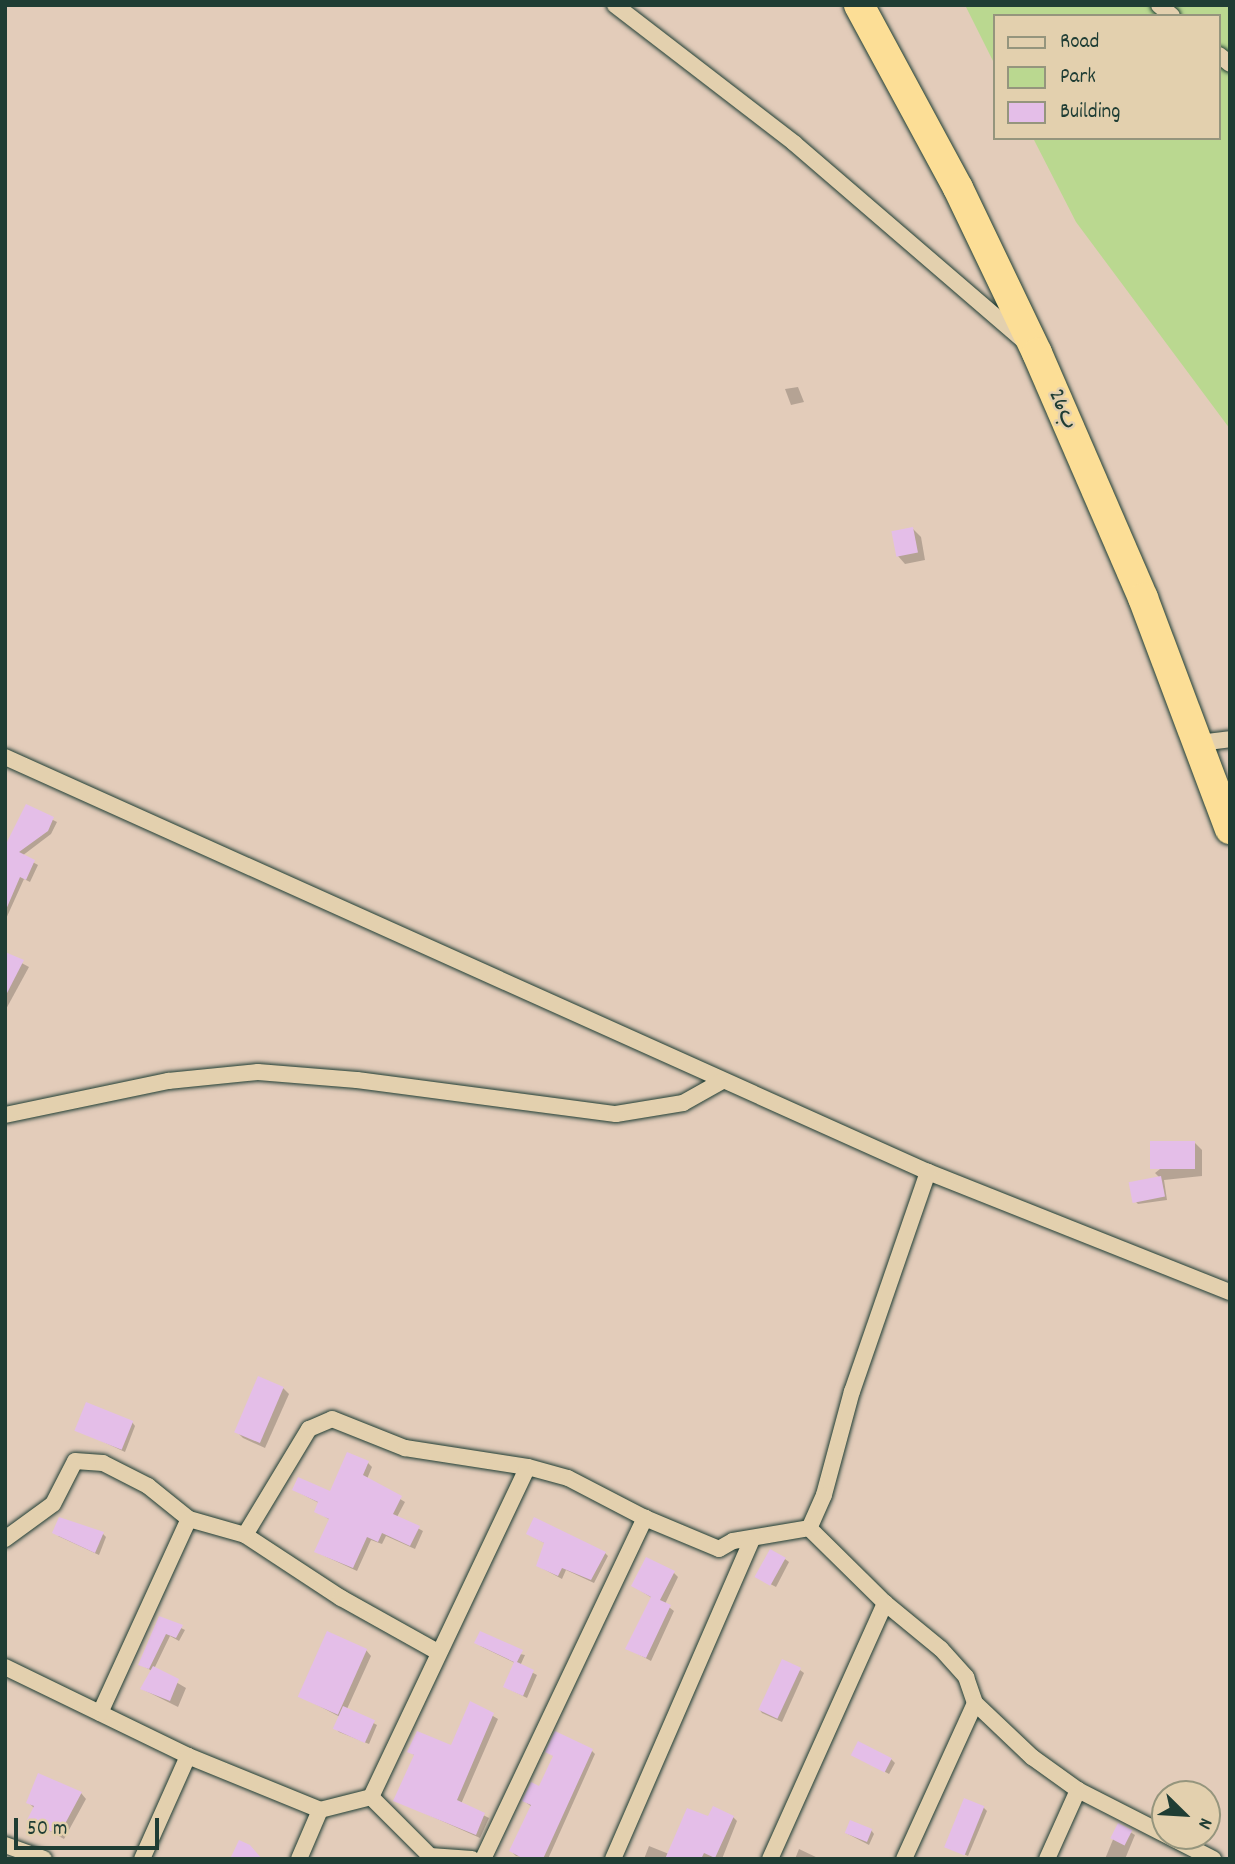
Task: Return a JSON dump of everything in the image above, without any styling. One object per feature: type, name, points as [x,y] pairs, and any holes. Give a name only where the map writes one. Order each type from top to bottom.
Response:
[{"type":"highway","name":"26ب","points":[[859,5],[958,188],[1037,353],[1143,598],[1230,829]]},
{"type":"street","points":[[615,5],[794,143],[1037,353]]},
{"type":"street","points":[[1199,743],[1230,739]]},
{"type":"street","points":[[5,757],[722,1081],[928,1171],[1230,1292]]},
{"type":"street","points":[[5,1115],[167,1081],[258,1072],[616,1114],[683,1103],[722,1081]]},
{"type":"street","points":[[809,1528],[824,1495],[852,1391],[928,1171]]},
{"type":"street","points":[[245,1535],[309,1429],[332,1419],[405,1448],[527,1467],[568,1478],[645,1518],[719,1549],[733,1541],[809,1528]]},
{"type":"street","points":[[5,1539],[53,1504],[75,1461],[103,1464],[137,1481],[189,1519],[245,1535],[341,1598],[436,1651]]},
{"type":"street","points":[[371,1797],[436,1651],[527,1467]]},
{"type":"street","points":[[483,1859],[645,1518]]},
{"type":"street","points":[[100,1713],[189,1519]]},
{"type":"street","points":[[809,1528],[885,1603],[942,1649],[966,1676],[975,1703],[1032,1757],[1078,1790],[1178,1852],[1213,1859]]},
{"type":"street","points":[[613,1859],[752,1539]]},
{"type":"street","points":[[770,1859],[885,1603]]},
{"type":"street","points":[[5,1667],[188,1756],[320,1810],[371,1797]]},
{"type":"street","points":[[904,1859],[975,1703]]},
{"type":"street","points":[[142,1859],[188,1756]]},
{"type":"street","points":[[1047,1859],[1078,1790]]},
{"type":"street","points":[[371,1797],[430,1857],[472,1859]]},
{"type":"street","points":[[299,1859],[320,1810]]},
{"type":"street","points":[[6,1847],[44,1859]]},
{"type":"green space","points":[[965,5],[1230,5],[1230,429],[1076,222],[1034,140],[1221,140],[1221,14],[993,14],[993,61]]},
{"type":"building","points":[[913,527],[918,553],[896,557],[891,531]]},
{"type":"building","points":[[26,804],[54,817],[48,831],[19,852],[35,860],[26,880],[20,877],[5,912],[5,846]]},
{"type":"building","points":[[5,952],[24,960],[5,997]]},
{"type":"building","points":[[1150,1141],[1195,1141],[1195,1169],[1150,1169]]},
{"type":"building","points":[[1161,1176],[1165,1197],[1133,1203],[1129,1182]]},
{"type":"building","points":[[258,1376],[284,1387],[260,1443],[234,1432]]},
{"type":"building","points":[[86,1402],[133,1421],[122,1450],[74,1431]]},
{"type":"building","points":[[347,1452],[369,1461],[363,1475],[402,1496],[393,1514],[420,1526],[410,1546],[382,1533],[378,1542],[367,1537],[353,1568],[314,1552],[329,1519],[314,1512],[318,1502],[292,1490],[298,1477],[330,1491]]},
{"type":"building","points":[[59,1517],[104,1532],[95,1553],[52,1533]]},
{"type":"building","points":[[534,1517],[606,1552],[591,1580],[562,1568],[558,1576],[536,1566],[544,1543],[526,1534]]},
{"type":"building","points":[[770,1549],[786,1558],[770,1586],[754,1577]]},
{"type":"building","points":[[646,1557],[675,1571],[660,1600],[671,1605],[646,1658],[625,1649],[651,1597],[631,1586]]},
{"type":"building","points":[[159,1616],[183,1625],[176,1638],[166,1634],[149,1669],[138,1665]]},
{"type":"building","points":[[327,1631],[367,1649],[338,1715],[298,1697]]},
{"type":"building","points":[[480,1631],[523,1650],[517,1662],[534,1670],[523,1696],[503,1687],[514,1662],[474,1643]]},
{"type":"building","points":[[782,1659],[801,1668],[777,1719],[758,1710]]},
{"type":"building","points":[[153,1666],[179,1679],[170,1701],[140,1689]]},
{"type":"building","points":[[470,1701],[494,1713],[457,1800],[485,1813],[476,1835],[393,1801],[414,1755],[407,1752],[417,1731],[451,1745]]},
{"type":"building","points":[[343,1706],[375,1720],[365,1743],[333,1729]]},
{"type":"building","points":[[555,1731],[593,1749],[543,1859],[524,1859],[509,1851],[531,1805],[522,1801],[531,1782],[539,1786],[553,1756],[545,1752]]},
{"type":"building","points":[[858,1741],[892,1758],[885,1773],[851,1755]]},
{"type":"building","points":[[38,1773],[82,1792],[59,1835],[27,1820],[34,1806],[26,1803]]},
{"type":"building","points":[[964,1798],[984,1806],[965,1855],[944,1847]]},
{"type":"building","points":[[713,1806],[734,1816],[715,1858],[704,1853],[701,1859],[665,1859],[687,1808],[708,1816]]},
{"type":"building","points":[[850,1820],[872,1829],[867,1842],[845,1833]]},
{"type":"building","points":[[1118,1823],[1132,1830],[1125,1845],[1110,1838]]},
{"type":"building","points":[[239,1840],[250,1845],[262,1859],[230,1859]]}]
